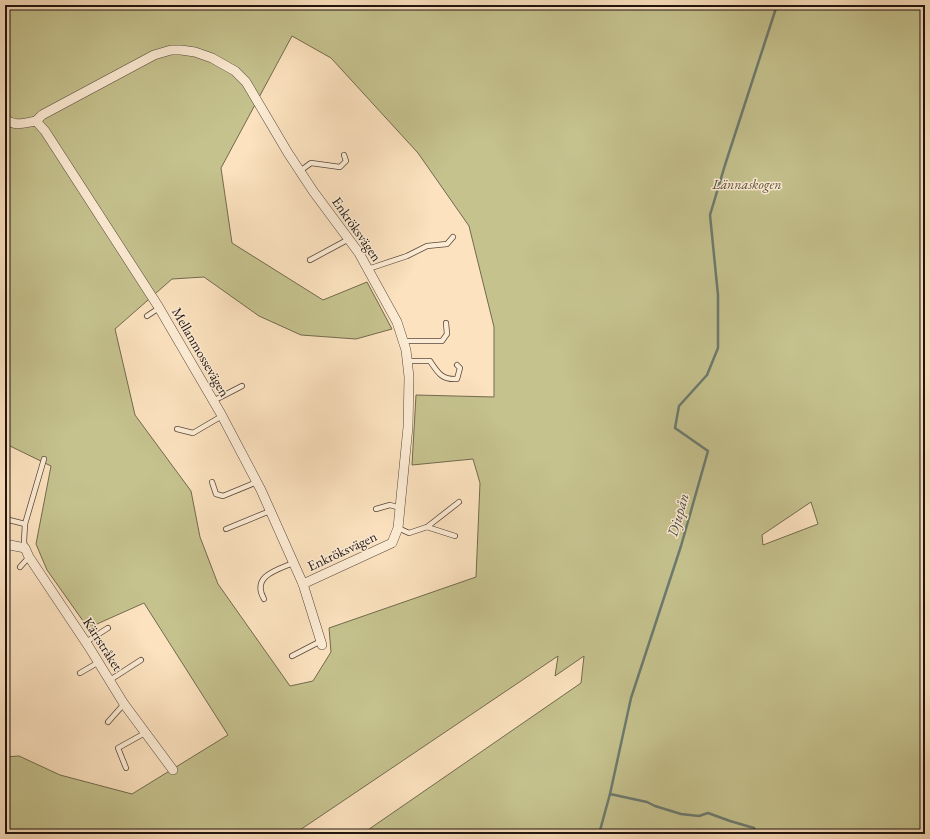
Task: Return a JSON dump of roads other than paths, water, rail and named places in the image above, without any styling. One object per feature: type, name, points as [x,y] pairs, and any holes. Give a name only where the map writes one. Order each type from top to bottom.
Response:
[{"type":"street","name":"Enkröksvägen","points":[[36,121],[42,115],[154,55],[171,50],[180,50],[195,52],[212,58],[236,71],[246,82],[313,191],[349,239],[368,269],[397,322],[406,350],[409,377],[408,427],[398,528],[392,543],[303,584]]},
{"type":"street","points":[[7,124],[19,125],[36,121]]},
{"type":"street","name":"Mellanmossevägen","points":[[36,121],[45,131],[159,308],[222,416],[257,482],[303,584],[321,643]]},
{"type":"street","points":[[5,544],[25,548]]},
{"type":"street","name":"Kärrstråket","points":[[25,548],[29,557],[99,662],[124,704],[173,770]]},
{"type":"lane","points":[[300,171],[311,163],[340,167],[346,161],[344,155]]},
{"type":"lane","points":[[368,269],[407,256],[427,246],[447,244],[453,237]]},
{"type":"lane","points":[[310,260],[349,239]]},
{"type":"lane","points":[[148,316],[159,308]]},
{"type":"lane","points":[[403,341],[442,341],[447,334],[446,323]]},
{"type":"lane","points":[[407,361],[430,361],[440,376],[451,380],[458,379],[460,368],[457,365]]},
{"type":"lane","points":[[213,401],[242,386]]},
{"type":"lane","points":[[177,429],[193,433],[222,416]]},
{"type":"lane","points":[[25,548],[25,524],[44,459]]},
{"type":"lane","points":[[212,482],[216,494],[223,496],[257,482]]},
{"type":"lane","points":[[398,528],[409,533],[427,527],[459,502]]},
{"type":"lane","points":[[376,510],[390,505],[400,508]]},
{"type":"lane","points":[[226,529],[270,512]]},
{"type":"lane","points":[[5,519],[25,524]]},
{"type":"lane","points":[[427,527],[455,536]]},
{"type":"lane","points":[[20,567],[29,557]]},
{"type":"lane","points":[[264,599],[260,587],[265,576],[293,563]]},
{"type":"lane","points":[[86,642],[108,628]]},
{"type":"lane","points":[[292,656],[321,643]]},
{"type":"lane","points":[[110,680],[141,660]]},
{"type":"lane","points":[[80,673],[99,662]]},
{"type":"lane","points":[[108,722],[124,704]]},
{"type":"lane","points":[[126,768],[118,748],[145,733]]},
{"type":"waterway","name":"Djupån","points":[[599,834],[610,794],[631,698],[681,546],[708,451],[675,428],[679,406],[707,375],[718,348],[718,295],[710,215],[777,5]]},
{"type":"waterway","name":"Djupån","points":[[610,794],[647,802],[681,814],[699,816],[708,813],[754,828],[758,834]]},
{"type":"park label","name":"Lännaskogen","points":[[747,184]]}]
